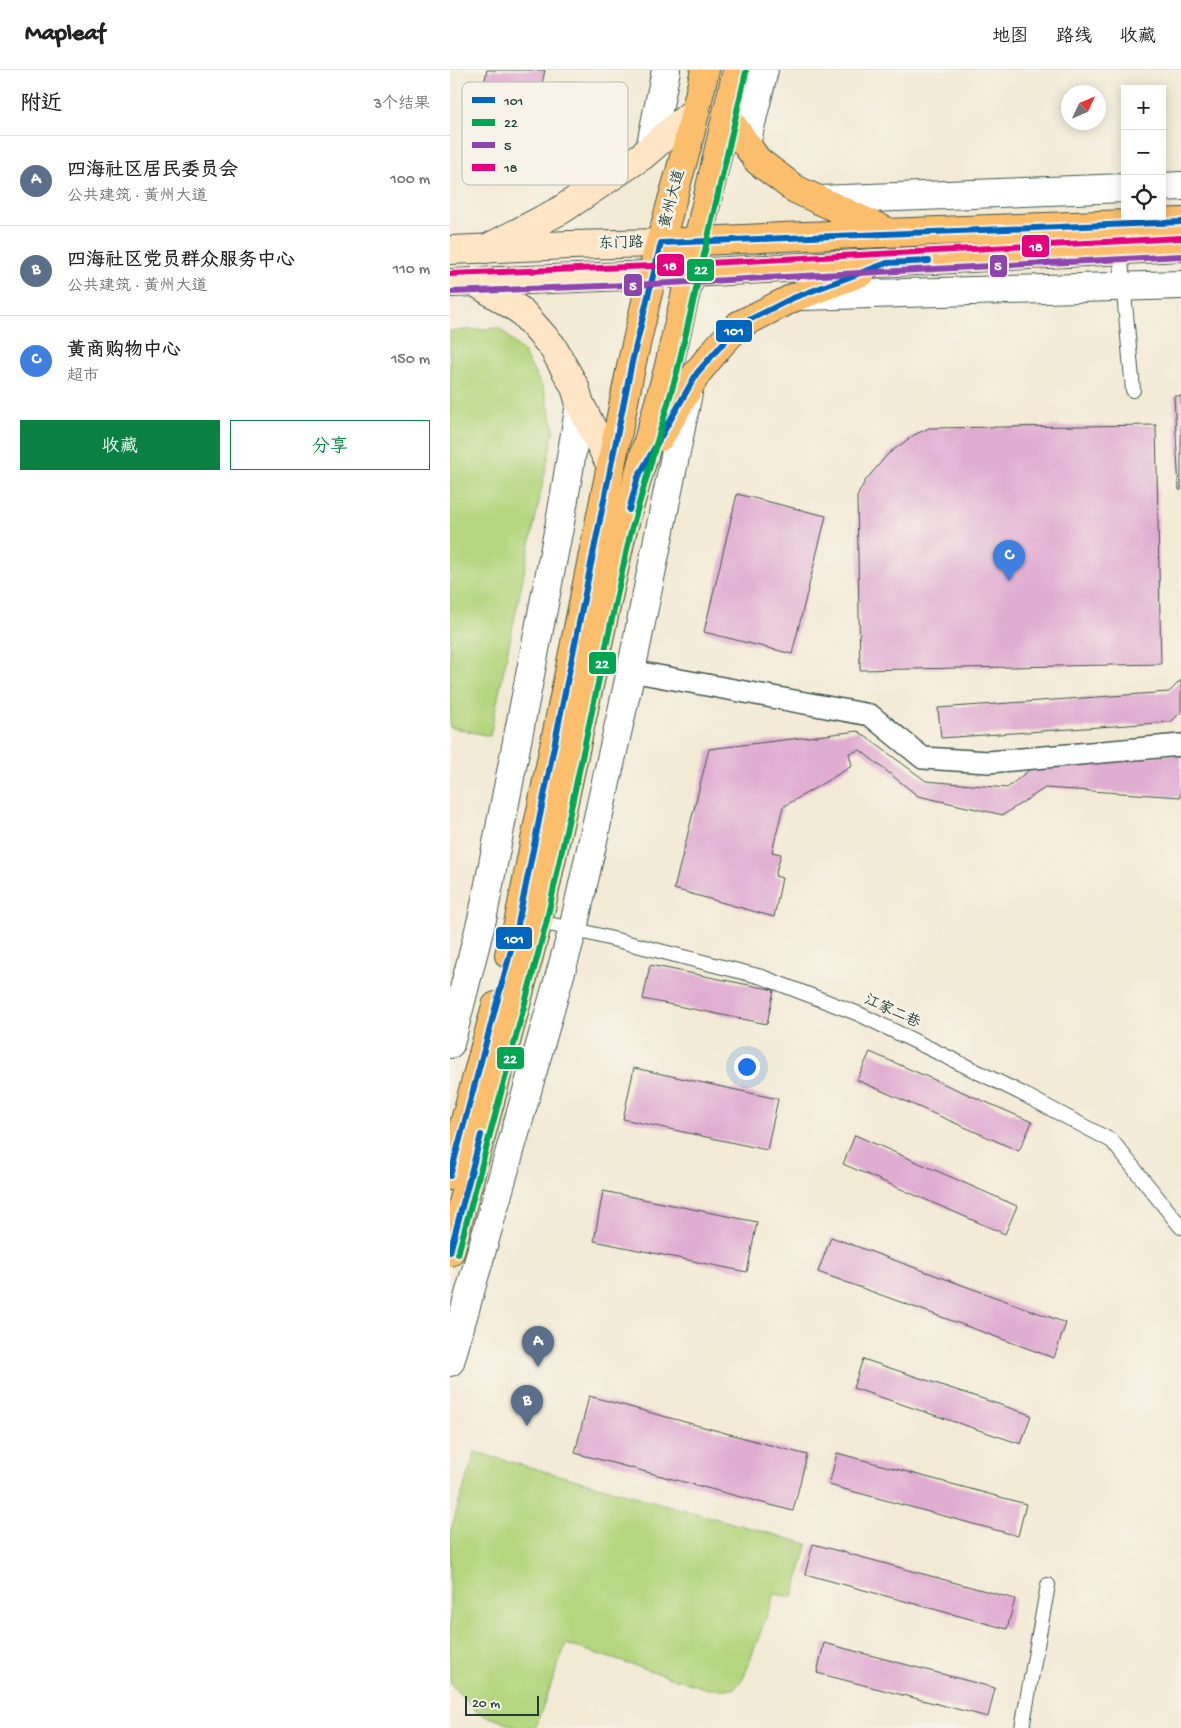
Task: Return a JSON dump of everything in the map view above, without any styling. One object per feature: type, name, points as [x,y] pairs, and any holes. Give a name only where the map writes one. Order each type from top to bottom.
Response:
[{"type":"main road","name":"黄州大道","points":[[450,1176],[518,924],[632,362],[705,70]]},
{"type":"main road","points":[[450,1252],[538,922],[622,533],[668,370],[737,70]]},
{"type":"main road","points":[[628,164],[650,149],[696,110]]},
{"type":"main road","points":[[726,116],[758,161],[795,189],[889,233]]},
{"type":"main road","points":[[486,249],[561,210],[597,185]]},
{"type":"main road","name":"东门路","points":[[450,250],[1181,222]]},
{"type":"main road","points":[[463,283],[652,276],[1181,247]]},
{"type":"main road","points":[[638,477],[697,373],[738,325],[798,296],[887,263]]},
{"type":"main road","points":[[463,283],[521,311],[552,346],[575,388],[580,404],[611,466]]},
{"type":"street","points":[[650,149],[666,70]]},
{"type":"street","points":[[746,144],[764,70]]},
{"type":"street","points":[[1166,187],[1181,186]]},
{"type":"street","points":[[819,200],[1121,188]]},
{"type":"street","points":[[798,296],[1181,286]]},
{"type":"street","points":[[450,1362],[573,929],[631,671],[690,386]]},
{"type":"street","points":[[450,1044],[485,905],[561,517],[580,404]]},
{"type":"street","points":[[631,671],[870,715],[923,758],[989,762],[1181,744]]},
{"type":"lane","points":[[1120,250],[1133,390]]},
{"type":"lane","name":"江家二巷","points":[[538,922],[573,929],[762,977],[859,1014],[1021,1093],[1112,1141],[1181,1227]]},
{"type":"lane","points":[[1022,1728],[1048,1585]]},
{"type":"green space","points":[[500,328],[523,352],[544,390],[554,429],[490,736],[450,727],[450,331]]},
{"type":"green space","points":[[475,1452],[808,1544],[793,1597],[775,1594],[743,1679],[734,1689],[708,1689],[566,1644],[535,1728],[518,1728],[477,1712],[450,1683],[450,1532]]},
{"type":"building","points":[[487,70],[545,70],[542,82],[484,82]]},
{"type":"building","points":[[1174,396],[1181,396],[1181,490],[1179,490]]},
{"type":"building","points":[[1156,425],[1161,664],[860,670],[857,497],[865,481],[888,454],[914,435],[929,428]]},
{"type":"building","points":[[737,494],[826,516],[792,654],[704,632]]},
{"type":"building","points":[[1181,680],[1181,712],[1171,722],[941,738],[938,708],[1169,692]]},
{"type":"building","points":[[858,731],[926,781],[1007,788],[1034,766],[1181,754],[1181,797],[1045,788],[1003,815],[918,796],[860,750],[849,753],[852,766],[783,807],[772,852],[781,854],[775,876],[782,878],[774,917],[674,889],[709,749]]},
{"type":"building","points":[[650,965],[774,990],[767,1024],[643,999]]},
{"type":"building","points":[[870,1052],[1032,1122],[1019,1151],[857,1080]]},
{"type":"building","points":[[634,1068],[778,1099],[767,1150],[623,1119]]},
{"type":"building","points":[[855,1135],[1017,1206],[1005,1234],[843,1164]]},
{"type":"building","points":[[603,1191],[757,1222],[747,1272],[594,1241]]},
{"type":"building","points":[[831,1237],[1066,1323],[1054,1358],[818,1272]]},
{"type":"building","points":[[863,1359],[1031,1415],[1021,1444],[853,1388]]},
{"type":"building","points":[[589,1396],[807,1455],[793,1511],[575,1453]]},
{"type":"building","points":[[837,1453],[1026,1504],[1018,1536],[829,1485]]},
{"type":"building","points":[[813,1544],[1015,1599],[1007,1629],[805,1574]]},
{"type":"building","points":[[824,1643],[995,1688],[988,1717],[817,1673]]},
{"type":"transit line","name":"22","points":[[458,1254],[546,924],[630,535],[677,372],[746,72]]},
{"type":"transit line","name":"101","points":[[450,1176],[518,924],[632,362],[661,243],[1181,222]]},
{"type":"transit line","name":"18","points":[[450,274],[652,266],[1181,238]]},
{"type":"transit line","name":"5","points":[[450,292],[652,284],[1181,256]]},
{"type":"transit line","name":"101","points":[[629,510],[638,477],[697,373],[739,325],[793,298],[887,263],[929,261]]},
{"type":"transit line","name":"101","points":[[450,1252],[481,1135]]},
{"type":"place","name":"黄商购物中心","points":[[1009,581]]},
{"type":"place","name":"四海社区居民委员会","points":[[538,1367]]},
{"type":"place","name":"四海社区党员群众服务中心","points":[[527,1426]]}]
